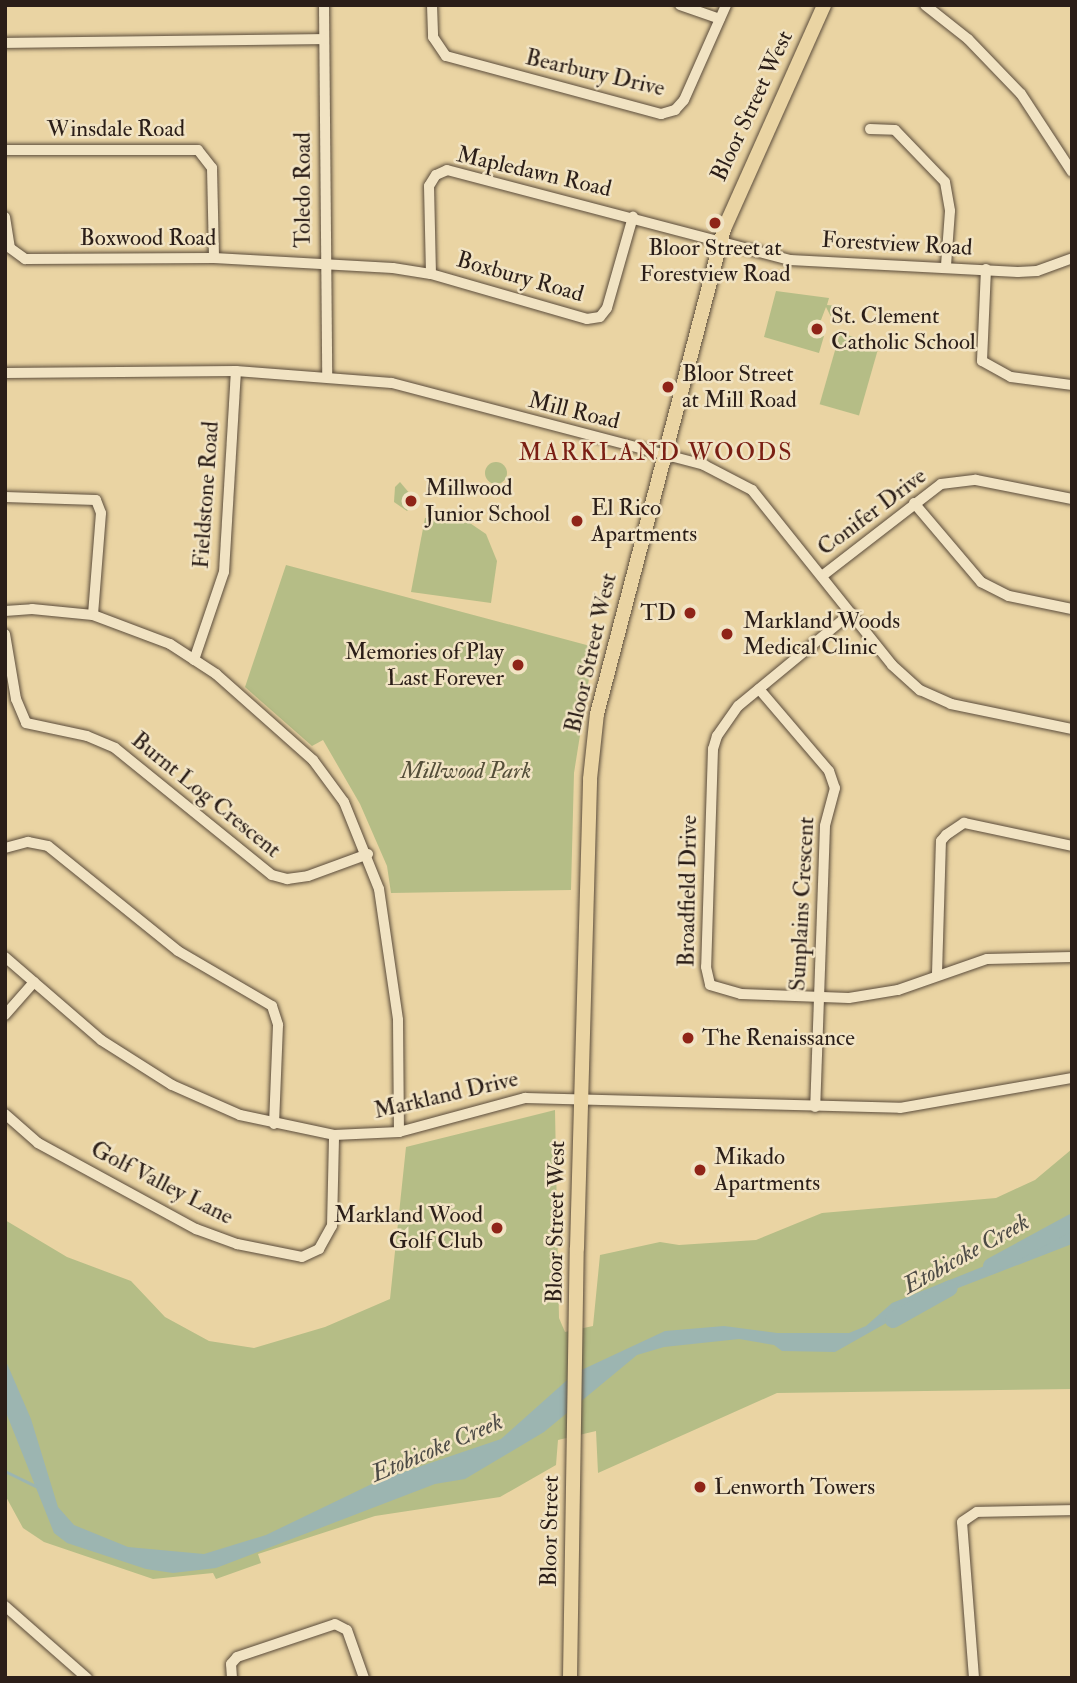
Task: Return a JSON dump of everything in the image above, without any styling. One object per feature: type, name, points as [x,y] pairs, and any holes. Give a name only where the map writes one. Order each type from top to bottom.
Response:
[{"type":"main road","name":"Bloor Street West","points":[[577,1386],[576,1313],[590,779],[597,714],[721,241],[747,172],[824,5]]},
{"type":"main road","name":"Bloor Street","points":[[570,1678],[577,1386]]},
{"type":"street","name":"Toledo Road","points":[[324,5],[327,375]]},
{"type":"street","name":"Bearbury Drive","points":[[432,5],[433,37],[446,56],[661,114],[675,110],[684,100],[726,5]]},
{"type":"street","points":[[680,5],[720,19]]},
{"type":"street","points":[[925,5],[1004,75],[1040,118],[1072,172]]},
{"type":"street","points":[[5,43],[324,39]]},
{"type":"street","points":[[870,129],[895,130],[945,182],[950,211],[946,266]]},
{"type":"street","name":"Winsdale Road","points":[[5,150],[198,150],[212,168],[214,258]]},
{"type":"street","name":"Mapledawn Road","points":[[431,274],[429,186],[441,171],[721,241]]},
{"type":"street","name":"Boxwood Road","points":[[5,216],[10,248],[25,259],[214,258],[324,261]]},
{"type":"street","name":"Boxbury Road","points":[[324,261],[431,274],[597,318],[609,301],[633,217]]},
{"type":"street","name":"Forestview Road","points":[[721,241],[790,260],[1037,271],[1072,258]]},
{"type":"street","points":[[986,269],[982,361],[1012,377],[1072,385]]},
{"type":"street","name":"Mill Road","points":[[5,373],[236,371],[327,375],[392,383],[664,453],[727,474],[752,490],[900,673],[938,699],[1072,729]]},
{"type":"street","name":"Fieldstone Road","points":[[194,660],[223,572],[236,371]]},
{"type":"street","name":"Conifer Drive","points":[[822,576],[941,484],[962,480],[1072,499]]},
{"type":"street","points":[[5,498],[96,500],[101,521],[93,615]]},
{"type":"street","points":[[914,503],[981,582],[1009,596],[1072,609]]},
{"type":"street","points":[[5,611],[32,609],[93,615],[170,644],[216,674],[313,760],[344,802],[368,854],[379,889],[398,1020],[399,1132]]},
{"type":"street","name":"Broadfield Drive","points":[[851,614],[759,689],[729,718],[713,749],[706,975],[710,985],[722,992],[817,998],[871,996],[987,959],[1072,957]]},
{"type":"street","name":"Burnt Log Crescent","points":[[5,634],[16,699],[26,723],[87,736],[115,748],[265,871],[295,878],[368,854]]},
{"type":"street","name":"Sunplains Crescent","points":[[759,689],[833,779],[825,826],[817,998],[816,1107]]},
{"type":"street","points":[[937,974],[941,841],[946,835],[964,823],[1072,846]]},
{"type":"street","points":[[5,848],[28,842],[48,846],[178,951],[272,1006],[278,1025],[274,1124]]},
{"type":"street","name":"Markland Drive","points":[[5,957],[133,1063],[240,1115],[334,1135],[399,1132],[514,1099],[900,1108],[1072,1077]]},
{"type":"street","points":[[5,1015],[34,982]]},
{"type":"street","name":"Golf Valley Lane","points":[[5,1114],[38,1143],[196,1229],[246,1246],[302,1257],[319,1250],[332,1226],[334,1135]]},
{"type":"street","points":[[974,1678],[960,1529],[967,1516],[980,1511],[1072,1510]]},
{"type":"street","points":[[5,1606],[87,1678]]},
{"type":"street","points":[[232,1678],[231,1664],[237,1657],[335,1624],[347,1630],[364,1678]]},
{"type":"green space","points":[[776,291],[829,298],[827,305],[839,306],[831,317],[826,307],[816,333],[824,336],[819,353],[764,337]]},
{"type":"green space","points":[[840,333],[879,344],[859,415],[820,404]]},
{"type":"green space","points":[[492,462],[500,462],[507,469],[507,477],[500,484],[492,484],[485,477],[485,469]]},
{"type":"green space","points":[[400,482],[416,501],[407,511],[394,502],[395,487]]},
{"type":"green space","points":[[461,517],[486,534],[497,561],[491,603],[411,592],[425,518]]},
{"type":"green space","name":"Millwood Park","points":[[286,565],[594,647],[574,773],[571,890],[391,893],[387,866],[360,804],[323,740],[312,746],[245,687]]},
{"type":"green space","name":"Markland Wood Golf Club","points":[[555,1110],[559,1318],[565,1332],[593,1326],[600,1255],[660,1242],[679,1245],[756,1240],[822,1213],[996,1198],[1035,1180],[1072,1149],[1072,1389],[777,1393],[598,1473],[596,1431],[558,1440],[556,1465],[500,1497],[375,1516],[258,1554],[261,1563],[216,1579],[213,1573],[153,1579],[44,1542],[23,1528],[5,1495],[5,1220],[67,1257],[131,1281],[165,1317],[209,1341],[254,1348],[325,1327],[390,1299],[406,1147]]},
{"type":"water","name":"Etobicoke Creek","points":[[1072,1221],[1072,1244],[927,1300],[835,1352],[782,1351],[774,1345],[739,1339],[664,1347],[637,1355],[544,1432],[465,1479],[435,1484],[216,1568],[173,1573],[146,1569],[67,1543],[54,1533],[5,1410],[5,1359],[31,1419],[58,1507],[74,1525],[128,1547],[204,1554],[266,1535],[380,1480],[501,1439],[575,1373],[665,1331],[724,1326],[777,1333],[849,1333],[866,1326],[892,1303],[1022,1251]]},
{"type":"waterway","name":"Etobicoke Creek","points":[[991,1266],[1072,1222]]},
{"type":"waterway","name":"Etobicoke Creek","points":[[893,1320],[950,1288]]},
{"type":"waterway","points":[[5,1471],[36,1486]]},
{"type":"place","name":"Bloor Street at Forestview Road","points":[[715,223]]},
{"type":"place","name":"St. Clement Catholic School","points":[[817,329]]},
{"type":"place","name":"Bloor Street at Mill Road","points":[[668,387]]},
{"type":"place","name":"Millwood Junior School","points":[[411,501]]},
{"type":"place","name":"El Rico Apartments","points":[[577,521]]},
{"type":"place","name":"TD","points":[[690,613]]},
{"type":"place","name":"Markland Woods Medical Clinic","points":[[727,634]]},
{"type":"place","name":"Memories of Play Last Forever","points":[[518,665]]},
{"type":"place","name":"The Renaissance","points":[[688,1038]]},
{"type":"place","name":"Mikado Apartments","points":[[700,1170]]},
{"type":"place","name":"Markland Wood Golf Club","points":[[497,1228]]},
{"type":"place","name":"Lenworth Towers","points":[[700,1487]]},
{"type":"district","name":"MARKLAND WOODS","points":[[656,453]]}]
